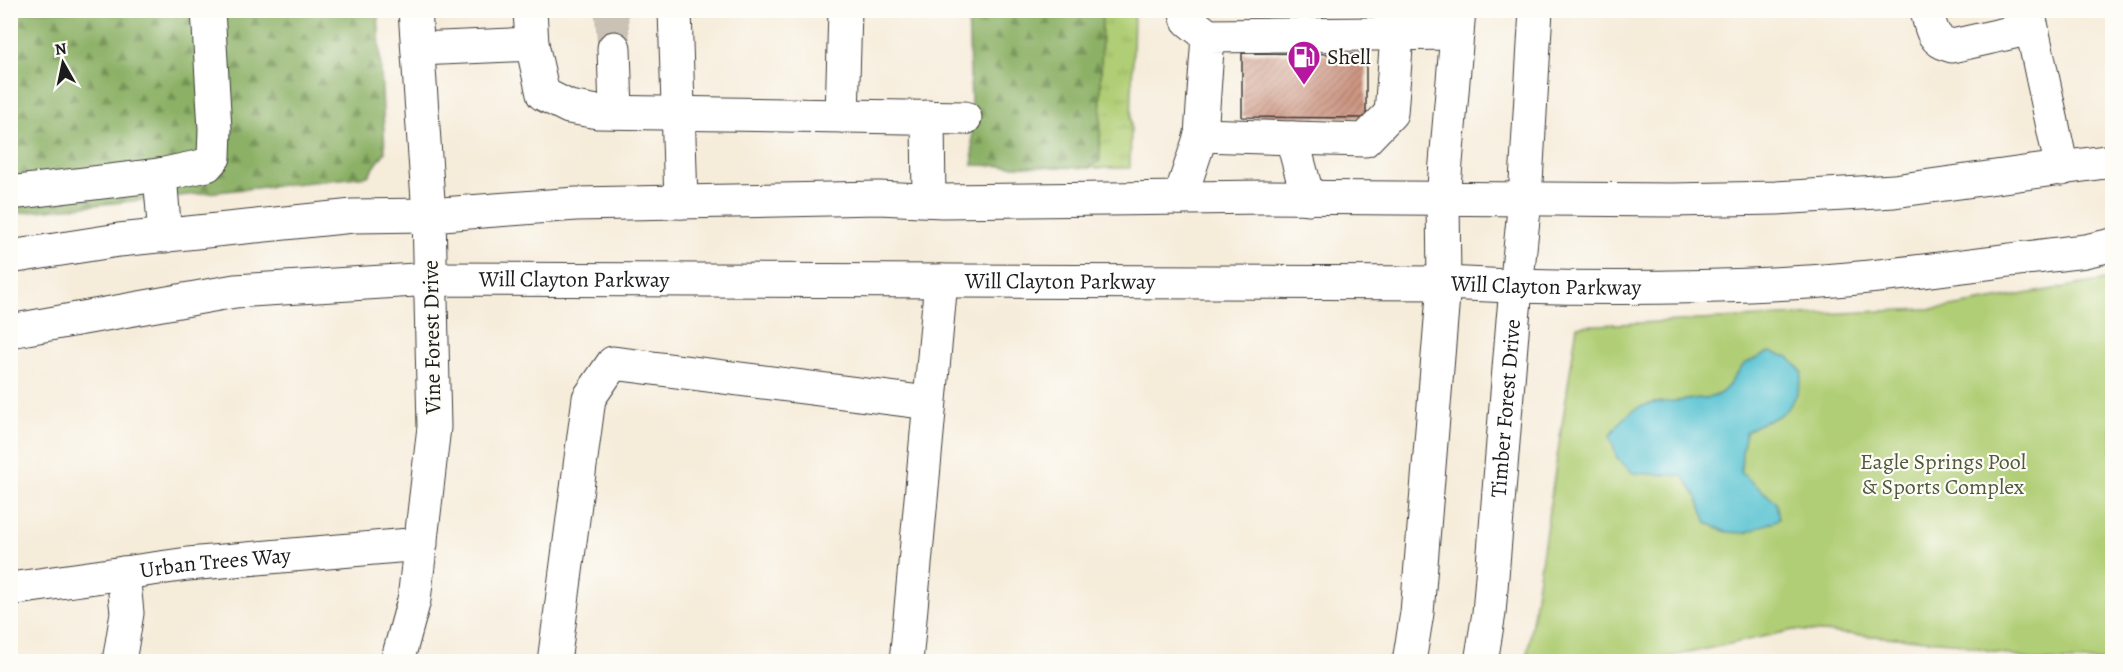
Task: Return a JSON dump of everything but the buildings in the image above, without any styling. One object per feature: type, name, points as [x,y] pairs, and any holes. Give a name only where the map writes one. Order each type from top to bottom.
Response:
[{"type":"main road","points":[[10,193],[160,175],[207,165],[214,157],[215,129],[208,10]]},
{"type":"main road","name":"Vine Forest Drive","points":[[400,660],[414,600],[434,427],[432,279],[415,10]]},
{"type":"main road","points":[[530,10],[532,44],[543,94],[568,107],[598,112],[965,118]]},
{"type":"main road","points":[[675,10],[681,202]]},
{"type":"main road","points":[[842,116],[845,10]]},
{"type":"main road","points":[[1185,10],[1188,20],[1208,36],[1398,22],[1458,22],[1443,198],[1444,283],[1417,613],[1409,662]]},
{"type":"main road","name":"Timber Forest Drive","points":[[1481,662],[1489,613],[1525,199],[1536,10]]},
{"type":"main road","points":[[1927,10],[1933,32],[1942,43],[1953,46],[2030,19],[2062,169]]},
{"type":"main road","points":[[1201,135],[1365,140],[1391,113],[1398,22]]},
{"type":"main road","points":[[1180,198],[1201,135],[1208,36]]},
{"type":"main road","points":[[418,49],[532,44]]},
{"type":"main road","points":[[614,48],[616,112]]},
{"type":"main road","points":[[928,117],[929,200]]},
{"type":"main road","points":[[1292,138],[1308,198]]},
{"type":"main road","points":[[10,257],[119,240],[352,216],[429,215],[576,204],[879,198],[929,200],[1443,198],[1672,200],[1894,191],[2062,169],[2112,160]]},
{"type":"main road","points":[[160,175],[165,236]]},
{"type":"main road","name":"Will Clayton Parkway","points":[[10,331],[235,291],[432,279],[1444,283],[1516,287],[1641,287],[1792,283],[2050,255],[2112,245]]},
{"type":"main road","points":[[906,662],[941,281]]},
{"type":"main road","points":[[554,662],[589,398],[613,363],[930,404]]},
{"type":"main road","name":"Urban Trees Way","points":[[10,589],[188,564],[421,544]]},
{"type":"main road","points":[[119,662],[127,613],[123,573]]},
{"type":"green space","points":[[10,11],[378,11],[385,152],[368,176],[11,214]]},
{"type":"green space","points":[[968,11],[1102,11],[1100,161],[1087,168],[973,165]]},
{"type":"green space","points":[[1084,11],[1134,11],[1130,168],[1087,168]]},
{"type":"green space","name":"Eagle Springs Pool & Sports Complex","points":[[2112,279],[2112,661],[2036,661],[1951,642],[1794,630],[1669,657],[1662,661],[1526,662],[1577,326],[1945,308]]},
{"type":"water","points":[[1770,352],[1789,357],[1802,372],[1800,385],[1792,404],[1787,409],[1746,432],[1741,473],[1776,502],[1779,519],[1746,533],[1726,532],[1707,523],[1697,497],[1683,476],[1633,473],[1617,458],[1610,436],[1629,413],[1648,404],[1715,396],[1725,389],[1745,364]]},
{"type":"tunnel","points":[[611,10],[614,48]]},
{"type":"place","name":"Shell","points":[[1304,86]]}]
